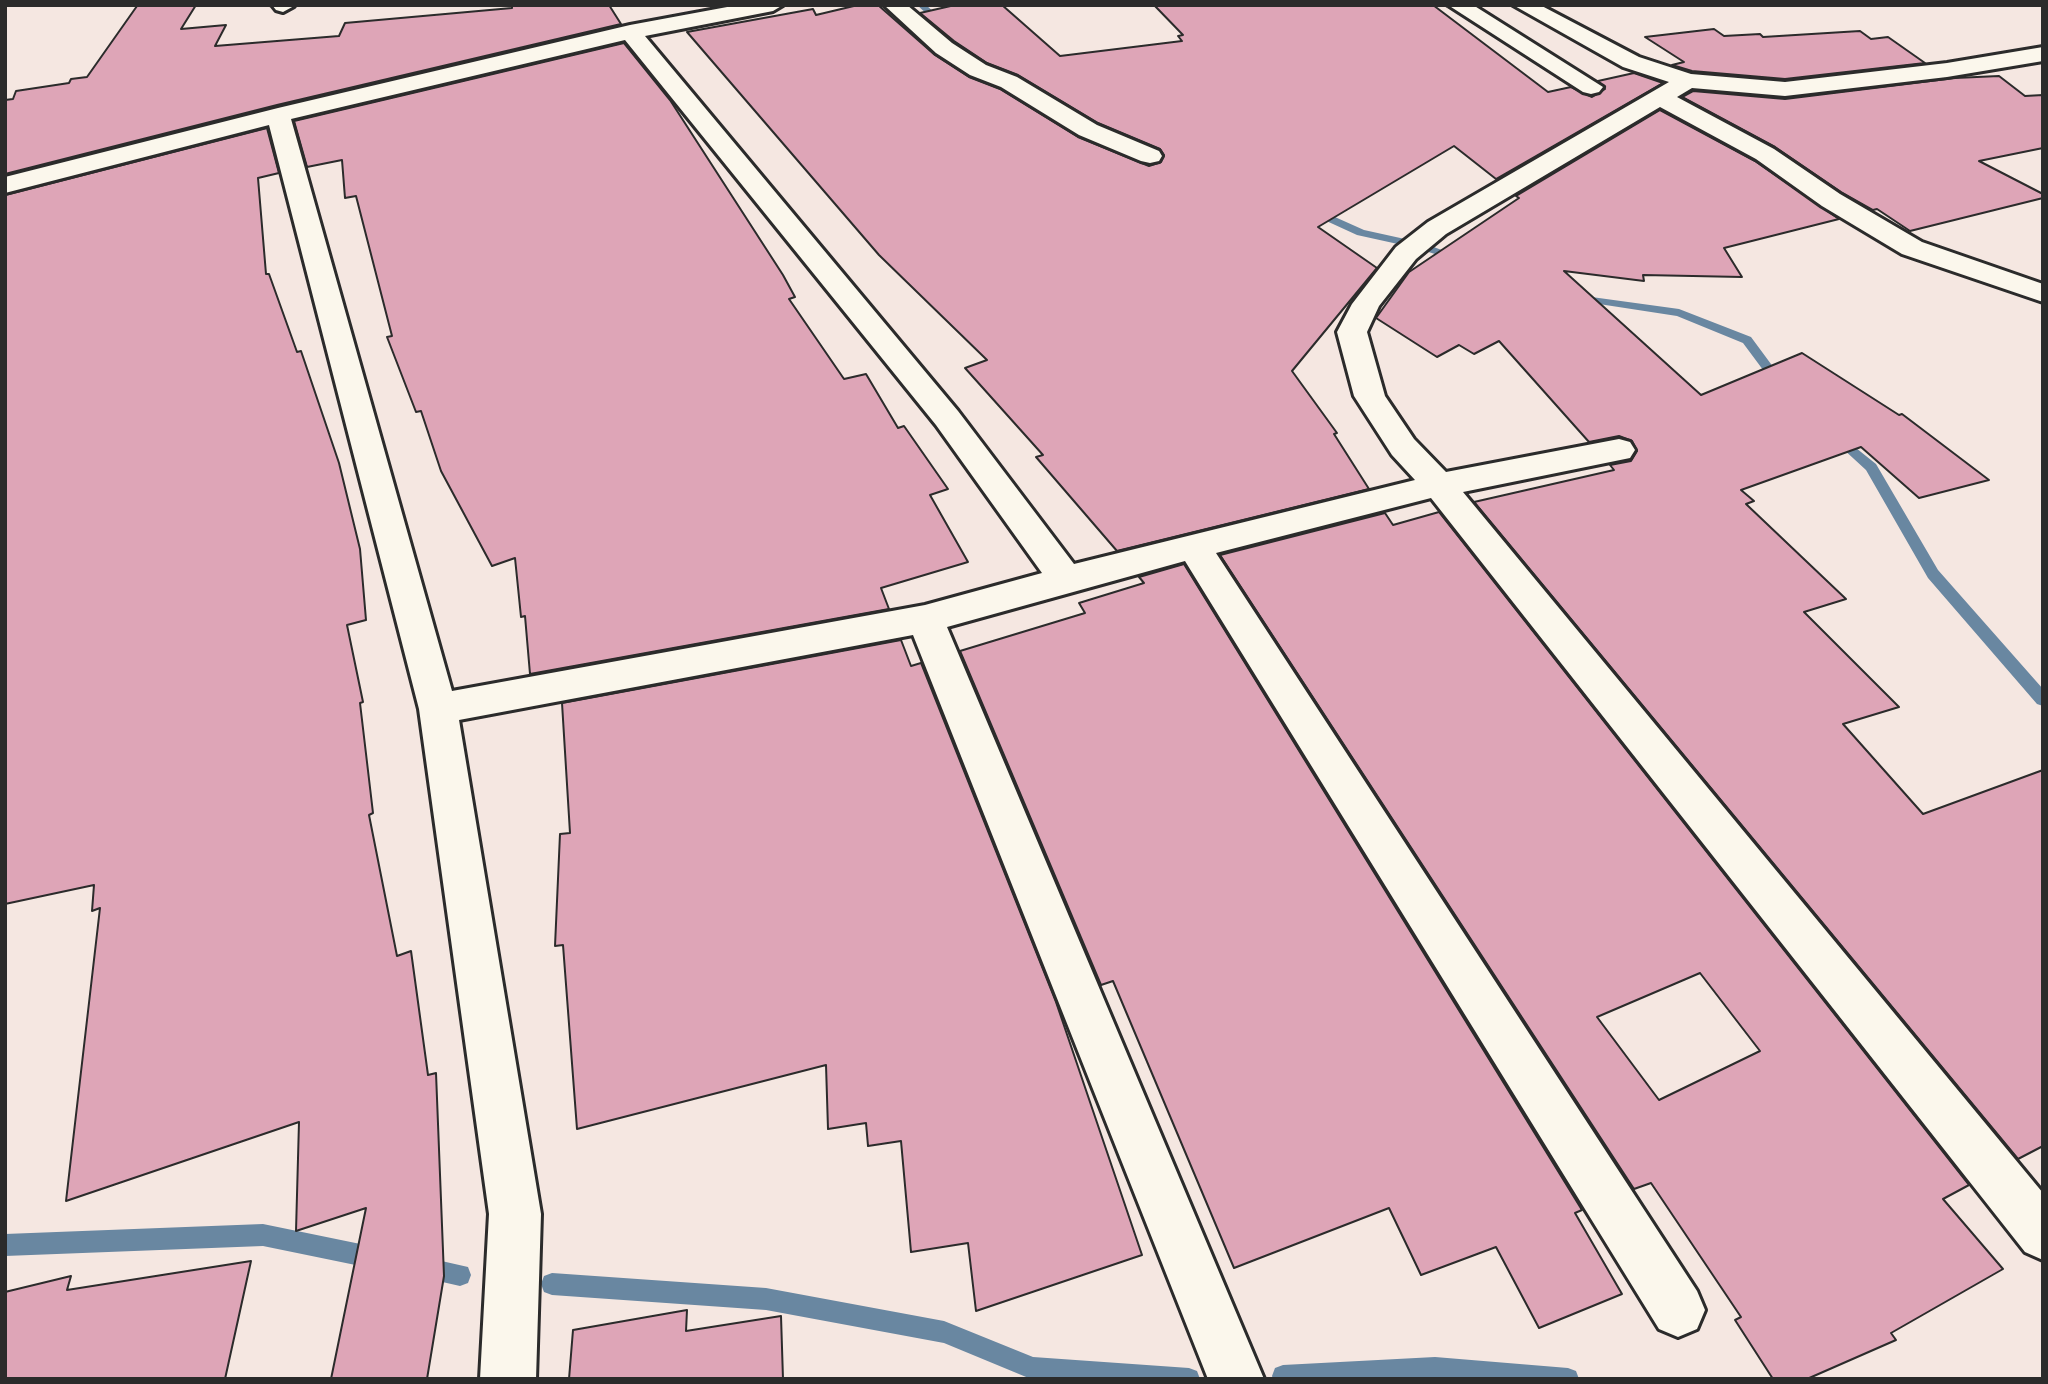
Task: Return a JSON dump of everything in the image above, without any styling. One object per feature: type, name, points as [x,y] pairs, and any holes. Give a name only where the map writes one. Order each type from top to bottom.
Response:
[{"type":"street","points":[[5,185],[278,115],[630,32],[774,5]]},
{"type":"street","points":[[894,5],[944,48],[978,70],[1009,82],[1088,130],[1150,156]]},
{"type":"street","points":[[1458,5],[1591,87]]},
{"type":"street","points":[[1522,5],[1631,62],[1688,81],[1784,89],[1947,70],[2043,54]]},
{"type":"street","points":[[630,32],[947,418],[1066,579]]},
{"type":"street","points":[[1688,81],[1663,99],[1540,166],[1437,228],[1406,253],[1366,304],[1352,332],[1370,396],[1403,447],[1439,485],[1829,963],[2030,1218]]},
{"type":"street","points":[[1663,99],[1765,154],[1831,200],[1912,248],[2043,294]]},
{"type":"street","points":[[278,115],[438,709],[515,1214],[508,1379]]},
{"type":"street","points":[[438,709],[925,619],[1066,579],[1439,485],[1619,450]]},
{"type":"street","points":[[1194,547],[1678,1310]]},
{"type":"street","points":[[925,619],[1236,1379]]},
{"type":"building","points":[[196,5],[181,29],[226,25],[215,46],[339,36],[345,23],[512,8],[512,5],[609,5],[621,24],[277,105],[5,174],[5,100],[13,99],[16,91],[69,83],[71,79],[87,77],[137,6]]},
{"type":"building","points":[[858,5],[878,5],[935,55],[969,77],[1000,89],[1078,137],[1149,166],[1161,162],[1164,155],[1160,149],[1098,123],[1018,75],[987,63],[954,41],[920,13],[955,5],[1002,5],[1060,56],[1182,41],[1178,36],[1183,35],[1154,5],[1433,5],[1548,92],[1571,87],[1592,97],[1605,89],[1598,81],[1634,73],[1663,83],[1496,179],[1454,146],[1318,227],[1377,268],[1292,371],[1337,433],[1334,434],[1369,489],[1117,551],[1036,457],[1043,455],[965,368],[987,360],[879,255],[687,32],[813,9],[816,15]]},
{"type":"building","points":[[1714,29],[1724,36],[1760,34],[1763,37],[1860,31],[1871,39],[1888,37],[1925,63],[1785,79],[1692,71],[1672,65],[1684,62],[1645,37]]},
{"type":"building","points":[[624,43],[670,100],[783,275],[795,297],[789,299],[844,379],[866,374],[898,428],[904,426],[948,489],[930,495],[968,562],[881,588],[889,609],[530,674],[525,616],[521,617],[515,558],[492,566],[441,471],[421,411],[416,412],[387,337],[392,336],[356,196],[345,198],[342,160],[307,167],[294,121]]},
{"type":"building","points":[[1999,76],[2025,96],[2043,95],[2043,148],[1979,161],[2043,194],[2043,198],[1910,231],[1877,209],[1873,210],[1841,192],[1775,147],[1682,97],[1693,91],[1785,99],[1955,78]]},
{"type":"building","points":[[1660,110],[1755,161],[1839,219],[1724,248],[1742,277],[1643,275],[1644,281],[1564,271],[1701,395],[1802,353],[1899,415],[1902,414],[1989,480],[1919,498],[1861,447],[1741,490],[1754,501],[1746,504],[1846,599],[1804,612],[1899,707],[1843,724],[1923,814],[2043,770],[2043,1146],[2018,1159],[1474,502],[1614,470],[1610,465],[1631,461],[1637,451],[1632,441],[1619,436],[1589,442],[1499,341],[1474,354],[1459,345],[1437,357],[1376,318],[1409,272],[1519,198],[1516,196]]},
{"type":"building","points":[[267,128],[279,173],[258,178],[266,274],[269,274],[297,352],[301,351],[339,463],[360,549],[366,620],[347,625],[363,702],[360,703],[373,813],[369,815],[397,956],[411,951],[428,1075],[436,1073],[444,1276],[427,1379],[331,1379],[366,1208],[296,1231],[299,1122],[66,1201],[100,908],[92,911],[94,885],[5,904],[5,195]]},
{"type":"building","points":[[1439,512],[1969,1185],[1943,1199],[2003,1269],[1891,1333],[1896,1340],[1807,1379],[1773,1379],[1735,1320],[1741,1317],[1651,1183],[1634,1189],[1220,555],[1385,513],[1393,525]],"holes":[[[1700,973],[1760,1051],[1659,1100],[1597,1017]]]},
{"type":"building","points":[[1184,564],[1582,1210],[1575,1213],[1622,1294],[1539,1328],[1496,1247],[1421,1275],[1389,1208],[1234,1268],[1113,981],[1101,985],[960,651],[1085,613],[1079,603],[1144,583],[1139,577]]},
{"type":"building","points":[[901,640],[911,666],[921,663],[1056,1002],[1142,1255],[976,1311],[968,1243],[911,1252],[901,1141],[868,1146],[866,1123],[828,1129],[826,1065],[577,1129],[563,945],[555,946],[560,834],[570,833],[562,703]]},
{"type":"building","points":[[251,1261],[225,1379],[5,1379],[5,1292],[71,1276],[67,1290]]},
{"type":"building","points":[[687,1310],[686,1331],[781,1316],[783,1379],[569,1379],[573,1330]]},
{"type":"waterway","points":[[921,5],[943,24]]},
{"type":"waterway","points":[[980,53],[1021,83]]},
{"type":"waterway","points":[[1313,211],[1361,233],[1419,245],[1457,258]]},
{"type":"waterway","points":[[1577,298],[1679,313],[1747,340],[1779,383]]},
{"type":"waterway","points":[[1836,436],[1871,467],[1933,574],[2043,700]]},
{"type":"waterway","points":[[5,1245],[263,1235],[375,1258]]},
{"type":"waterway","points":[[424,1268],[460,1275]]},
{"type":"waterway","points":[[552,1284],[766,1299],[944,1332],[1033,1368],[1189,1379]]},
{"type":"waterway","points":[[1283,1376],[1435,1368],[1568,1379]]}]
